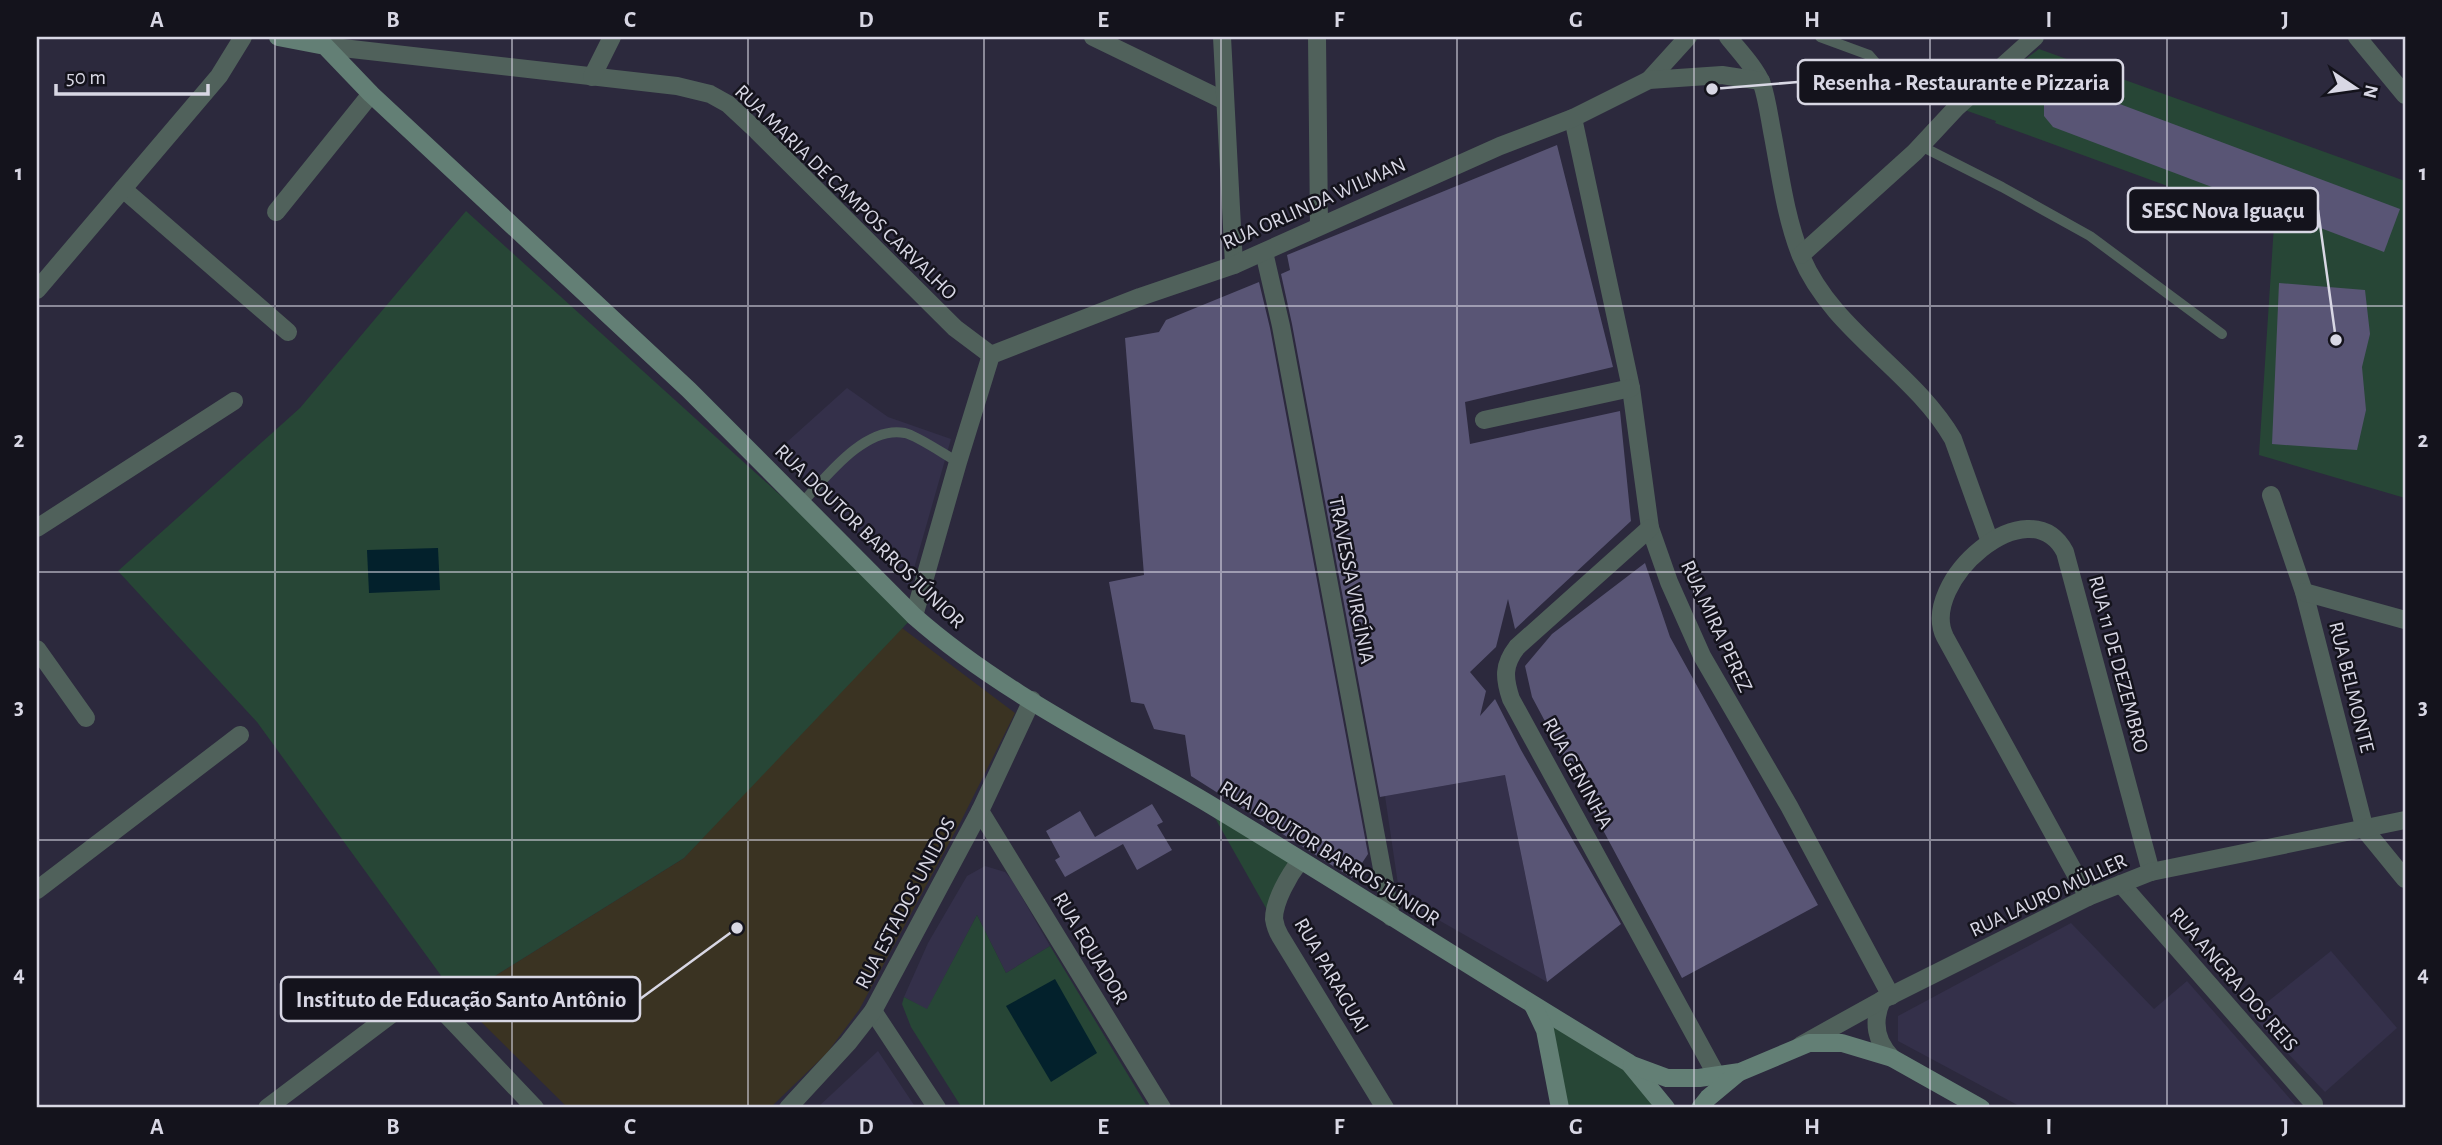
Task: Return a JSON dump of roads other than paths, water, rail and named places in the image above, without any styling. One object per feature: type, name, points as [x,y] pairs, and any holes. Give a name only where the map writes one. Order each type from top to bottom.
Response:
[{"type":"main road","points":[[278,37],[325,46]]},
{"type":"main road","name":"RUA DOUTOR BARROS JÚNIOR","points":[[325,46],[371,94],[689,390],[914,616],[952,648],[1032,700],[1206,802],[1629,1063],[1666,1108]]},
{"type":"main road","points":[[1533,1005],[1545,1030],[1560,1108]]},
{"type":"main road","name":"RUA LAURO MÜLLER","points":[[1629,1063],[1667,1078],[1699,1078],[1740,1072],[1816,1041],[1842,1042],[1892,1058],[1981,1108]]},
{"type":"main road","name":"RUA LAURO MÜLLER","points":[[1700,1108],[1740,1072]]},
{"type":"street","points":[[37,290],[219,76],[243,37]]},
{"type":"street","points":[[592,77],[612,37]]},
{"type":"street","points":[[1093,37],[1225,101]]},
{"type":"street","points":[[1222,37],[1234,265]]},
{"type":"street","points":[[1317,37],[1320,226]]},
{"type":"street","points":[[1649,80],[1688,37]]},
{"type":"street","points":[[1728,37],[1761,81],[1787,207],[1801,255],[1824,296],[1912,384],[1944,424],[1953,439],[1990,542]]},
{"type":"street","points":[[1801,255],[2035,37]]},
{"type":"street","points":[[2357,37],[2405,95]]},
{"type":"street","name":"RUA MARIA DE CAMPOS CARVALHO","points":[[325,46],[677,86],[710,94],[728,104],[955,328],[992,355]]},
{"type":"street","name":"RUA ORLINDA WILMAN","points":[[992,355],[1140,297],[1234,265],[1500,146],[1573,118],[1649,80],[1722,75],[1761,81]]},
{"type":"street","points":[[276,212],[371,94]]},
{"type":"street","name":"RUA MIRA PEREZ","points":[[1573,118],[1631,388],[1650,528],[1683,618],[1702,656],[1789,806],[1886,998]]},
{"type":"street","points":[[123,189],[288,332]]},
{"type":"street","name":"TRAVESSA VIRGÍNIA","points":[[1264,252],[1281,326],[1391,917]]},
{"type":"street","points":[[914,616],[992,355]]},
{"type":"street","points":[[1484,421],[1631,388]]},
{"type":"street","points":[[37,528],[234,401]]},
{"type":"street","name":"RUA BELMONTE","points":[[2271,495],[2304,592],[2365,830],[2405,879]]},
{"type":"street","name":"RUA GENINHA","points":[[1650,528],[1517,647],[1508,658],[1505,682],[1511,699],[1717,1076]]},
{"type":"street","name":"RUA 11 DE DEZEMBRO","points":[[2088,897],[1942,632],[1941,603],[1947,590],[1959,573],[1990,542],[2011,531],[2036,529],[2052,535],[2065,552],[2151,872]]},
{"type":"street","points":[[2304,592],[2405,620]]},
{"type":"street","points":[[37,649],[86,718]]},
{"type":"street","name":"RUA ESTADOS UNIDOS","points":[[788,1108],[873,1012],[981,811],[1032,700]]},
{"type":"street","points":[[37,890],[240,735]]},
{"type":"street","name":"RUA EQUADOR","points":[[981,811],[1162,1108]]},
{"type":"street","name":"RUA LAURO MÜLLER","points":[[1801,1045],[1886,998],[2088,897],[2151,872],[2405,820]]},
{"type":"street","name":"RUA PARAGUAI","points":[[1300,861],[1279,900],[1275,911],[1275,924],[1385,1108]]},
{"type":"street","name":"RUA ANGRA DOS REIS","points":[[2121,884],[2314,1104]]},
{"type":"street","points":[[1886,998],[1877,1015],[1877,1034],[1881,1045],[1892,1058]]},
{"type":"street","points":[[267,1108],[393,1013],[409,1003],[424,1000],[443,1011],[536,1108]]},
{"type":"street","points":[[873,1012],[937,1108]]},
{"type":"lane","points":[[1820,37],[1869,55],[1900,91]]},
{"type":"lane","points":[[1921,146],[2090,236],[2222,334]]},
{"type":"lane","points":[[802,503],[844,457],[881,433],[906,433],[958,462]]},
{"type":"water","points":[[438,548],[440,590],[369,593],[367,550]]},
{"type":"water","points":[[1055,979],[1097,1053],[1051,1082],[1006,1006]]},
{"type":"place","name":"Resenha - Restaurante e Pizzaria","points":[[1712,89]]},
{"type":"place","name":"SESC Nova Iguaçu","points":[[2336,340]]},
{"type":"place","name":"Instituto de Educação Santo Antônio","points":[[737,928]]}]
